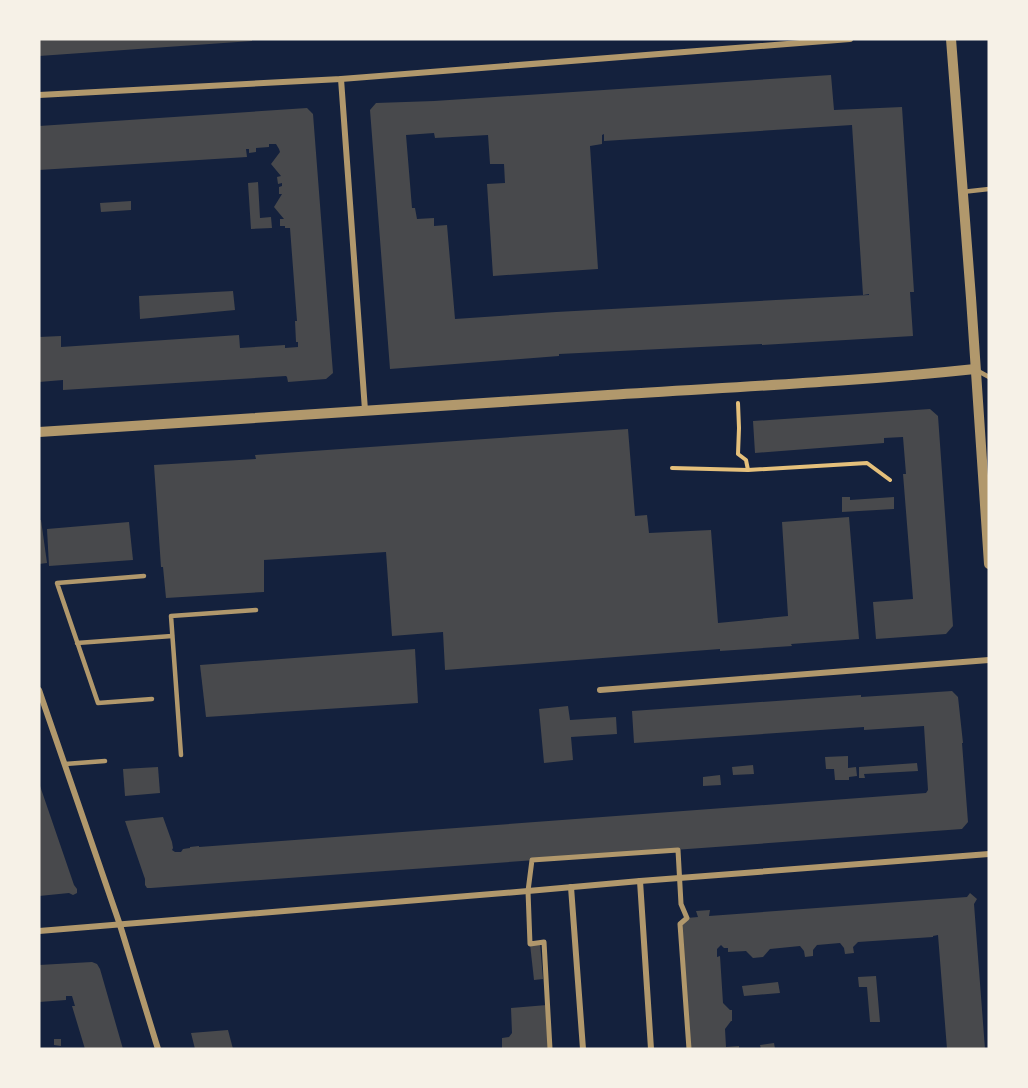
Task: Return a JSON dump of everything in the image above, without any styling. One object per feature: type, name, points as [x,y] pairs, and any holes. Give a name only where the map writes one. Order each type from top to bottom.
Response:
[{"type":"street","points":[[39,95],[341,79],[850,39]]},
{"type":"street","points":[[951,39],[989,564]]},
{"type":"street","points":[[341,79],[365,410]]},
{"type":"street","points":[[39,432],[737,387],[975,369]]},
{"type":"street","points":[[600,690],[989,660]]},
{"type":"street","points":[[39,690],[120,925],[158,1049]]},
{"type":"street","points":[[550,1049],[544,942],[530,944],[528,891],[532,860],[678,850],[681,904],[687,918],[680,924],[689,1049]]},
{"type":"street","points":[[39,931],[680,877],[989,854]]},
{"type":"street","points":[[640,881],[651,1049]]},
{"type":"street","points":[[571,887],[583,1049]]},
{"type":"lane","points":[[962,192],[989,189]]},
{"type":"lane","points":[[975,369],[989,377]]},
{"type":"lane","points":[[144,576],[57,583],[98,703],[152,699]]},
{"type":"lane","points":[[182,755],[171,616],[256,610]]},
{"type":"lane","points":[[77,643],[172,636]]},
{"type":"lane","points":[[65,764],[105,761]]},
{"type":"path","points":[[737,387],[738,454],[746,460],[748,470]]},
{"type":"path","points":[[672,468],[748,470],[867,463],[890,480]]},
{"type":"building","points":[[39,39],[252,39],[252,41],[39,56]]},
{"type":"building","points":[[831,75],[834,110],[902,107],[914,292],[910,292],[913,336],[559,354],[559,356],[390,369],[370,110],[376,103]],"holes":[[[852,125],[863,295],[869,294],[869,295],[455,319],[447,225],[434,226],[434,218],[417,219],[415,208],[412,208],[406,135],[434,133],[435,138],[488,135],[490,164],[504,164],[505,183],[487,184],[493,276],[598,269],[590,146],[602,144],[604,134],[604,141]]]},
{"type":"building","points":[[307,108],[313,114],[333,373],[326,379],[288,382],[286,376],[63,390],[63,380],[39,382],[39,337],[61,336],[61,347],[239,335],[240,348],[285,345],[285,348],[298,347],[298,342],[296,342],[295,321],[297,321],[290,228],[280,226],[280,219],[284,219],[274,207],[282,194],[279,194],[279,187],[282,183],[278,184],[277,177],[281,176],[271,164],[280,152],[276,144],[256,148],[256,152],[249,153],[249,149],[246,149],[247,157],[39,170],[39,126]]},
{"type":"building","points":[[258,182],[260,218],[271,217],[272,228],[251,229],[248,183]]},
{"type":"building","points":[[131,201],[131,210],[101,212],[100,203]]},
{"type":"building","points":[[233,291],[235,310],[140,319],[139,296]]},
{"type":"building","points":[[930,409],[938,416],[953,626],[946,634],[876,639],[873,602],[913,599],[903,474],[906,474],[903,437],[884,438],[884,443],[755,453],[753,421]]},
{"type":"building","points":[[628,429],[635,516],[647,515],[649,533],[711,530],[718,623],[788,616],[782,522],[849,517],[859,639],[791,644],[792,646],[720,651],[720,649],[445,670],[443,632],[392,636],[386,552],[264,560],[264,592],[166,598],[163,567],[161,567],[154,465],[256,459],[255,455]]},
{"type":"building","points":[[842,497],[850,497],[850,500],[894,497],[894,509],[842,512]]},
{"type":"building","points":[[39,520],[41,520],[47,563],[39,564]]},
{"type":"building","points":[[129,522],[133,560],[49,566],[47,529]]},
{"type":"building","points":[[415,649],[418,703],[206,717],[200,665]]},
{"type":"building","points":[[952,691],[958,697],[963,743],[968,822],[962,829],[147,888],[125,821],[163,817],[172,842],[172,850],[181,852],[183,849],[199,846],[926,793],[928,790],[924,726],[864,730],[864,727],[634,743],[632,711]]},
{"type":"building","points":[[568,706],[570,720],[616,717],[617,734],[571,737],[573,760],[544,763],[539,709]]},
{"type":"building","points":[[848,756],[848,768],[856,767],[857,776],[849,777],[849,780],[835,780],[834,769],[826,769],[825,757]]},
{"type":"building","points":[[917,763],[918,771],[864,774],[865,778],[859,778],[859,767]]},
{"type":"building","points":[[753,765],[754,774],[733,775],[732,767]]},
{"type":"building","points":[[158,767],[160,793],[125,796],[123,769]]},
{"type":"building","points":[[720,775],[721,785],[703,786],[703,777]]},
{"type":"building","points":[[39,783],[77,889],[77,893],[73,895],[69,893],[39,896]]},
{"type":"building","points":[[970,893],[977,899],[974,904],[985,1049],[947,1049],[938,935],[858,942],[853,947],[854,953],[845,954],[840,943],[817,945],[813,950],[813,956],[805,957],[800,946],[770,949],[763,957],[753,958],[746,951],[728,952],[728,948],[721,945],[717,949],[717,957],[720,956],[723,1003],[732,1010],[732,1021],[725,1029],[726,1047],[739,1046],[739,1049],[689,1049],[680,924],[687,918],[698,917],[696,911],[710,910],[709,916],[967,897]]},
{"type":"building","points":[[540,943],[543,979],[534,980],[530,944]]},
{"type":"building","points":[[92,962],[100,969],[123,1049],[85,1049],[72,1006],[75,1006],[72,996],[66,996],[66,1000],[39,1002],[39,965]]},
{"type":"building","points":[[876,976],[880,1022],[870,1022],[867,987],[859,987],[858,977]]},
{"type":"building","points":[[778,982],[780,993],[744,996],[742,986]]},
{"type":"building","points":[[547,1005],[550,1049],[502,1049],[502,1038],[509,1037],[512,1033],[511,1008]]},
{"type":"building","points":[[228,1030],[233,1049],[195,1049],[191,1033]]},
{"type":"building","points":[[54,1039],[61,1039],[61,1046],[54,1045]]},
{"type":"building","points":[[774,1043],[775,1049],[761,1049],[760,1045]]}]
